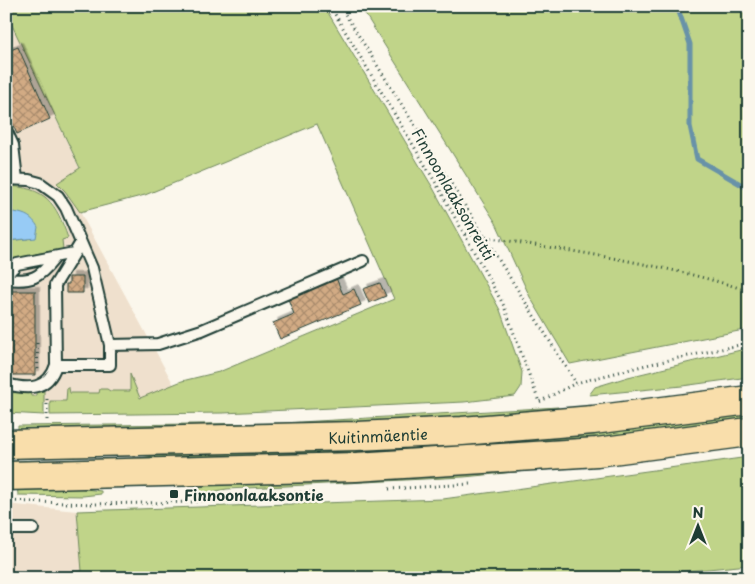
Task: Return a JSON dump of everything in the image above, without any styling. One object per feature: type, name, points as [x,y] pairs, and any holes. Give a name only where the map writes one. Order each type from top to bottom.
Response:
[{"type":"main road","name":"Kuitinmäentie","points":[[6,444],[462,431],[594,420],[749,400]]},
{"type":"main road","name":"Kuitinmäentie","points":[[6,476],[356,468],[597,452],[749,432]]},
{"type":"lane","points":[[6,130],[13,145],[11,179],[40,183],[58,196],[66,208],[92,268],[110,345],[110,365],[56,365]]},
{"type":"lane","points":[[6,384],[38,386],[52,377],[56,365],[55,285],[80,244]]},
{"type":"lane","points":[[6,277],[16,264],[74,254]]},
{"type":"lane","points":[[6,277],[36,277],[42,274],[54,258]]},
{"type":"lane","points":[[110,345],[158,344],[202,330],[363,261]]},
{"type":"lane","points":[[6,529],[33,529]]},
{"type":"path","name":"Finnoonlaaksonreitti","points":[[330,6],[465,234],[504,306],[539,402]]},
{"type":"path","points":[[340,6],[576,383]]},
{"type":"path","points":[[465,234],[633,261],[690,274],[749,291]]},
{"type":"path","points":[[37,343],[38,378]]},
{"type":"path","points":[[539,402],[576,383],[646,365],[749,343]]},
{"type":"path","points":[[529,403],[548,402]]},
{"type":"path","points":[[38,420],[56,420]]},
{"type":"shaded area","points":[[10,21],[80,169],[57,184],[65,191],[80,212],[182,400],[20,404],[6,398],[6,254],[68,238],[64,222],[52,202],[21,186],[6,186],[6,22]]},
{"type":"shaded area","points":[[6,504],[77,511],[83,571],[6,578]]},
{"type":"green space","points":[[6,6],[324,6],[433,188],[500,310],[522,372],[521,387],[515,396],[464,402],[223,413],[50,415],[50,401],[66,401],[67,388],[69,388],[70,393],[99,393],[100,389],[130,391],[130,374],[140,398],[182,381],[219,372],[394,299],[317,124],[145,195],[80,212],[57,183],[80,168],[10,21],[6,22]]},
{"type":"green space","points":[[360,6],[749,6],[749,329],[570,364],[530,297],[496,223]]},
{"type":"green space","points":[[6,186],[31,190],[40,194],[54,206],[68,238],[62,240],[63,249],[52,254],[51,251],[35,254],[36,258],[13,261],[6,267],[6,241],[28,239],[14,212],[6,215]]},
{"type":"green space","points":[[749,348],[749,377],[589,395],[595,387],[628,377]]},
{"type":"green space","points":[[44,391],[44,415],[6,413],[6,393],[30,392],[31,396],[36,396],[36,392]]},
{"type":"green space","points":[[558,407],[559,412],[474,419],[18,434],[18,426],[283,423]]},
{"type":"green space","points":[[749,410],[749,421],[619,437],[444,452],[124,460],[184,452]]},
{"type":"green space","points":[[749,457],[749,565],[615,578],[10,578],[82,571],[77,511],[443,499]]},
{"type":"green space","points":[[567,467],[464,477],[227,489],[195,495],[195,488],[219,483]]},
{"type":"green space","points":[[17,484],[54,485],[101,491],[101,494],[83,496],[18,495]]},
{"type":"water","points":[[14,212],[31,218],[38,227],[36,238],[6,241],[6,215]]},
{"type":"building","points":[[18,47],[50,119],[17,134],[6,110],[6,52]]},
{"type":"building","points":[[69,277],[83,277],[83,293],[66,293],[66,284],[69,284]]},
{"type":"building","points":[[336,278],[343,294],[354,289],[361,305],[280,339],[273,323],[294,314],[288,299]]},
{"type":"building","points":[[380,283],[386,296],[369,303],[363,289]]},
{"type":"building","points":[[6,291],[35,291],[35,375],[6,375]]},
{"type":"waterway","points":[[677,6],[690,44],[690,126],[697,159],[749,189]]},
{"type":"place","name":"Finnoonlaaksontie","points":[[174,494]]}]
